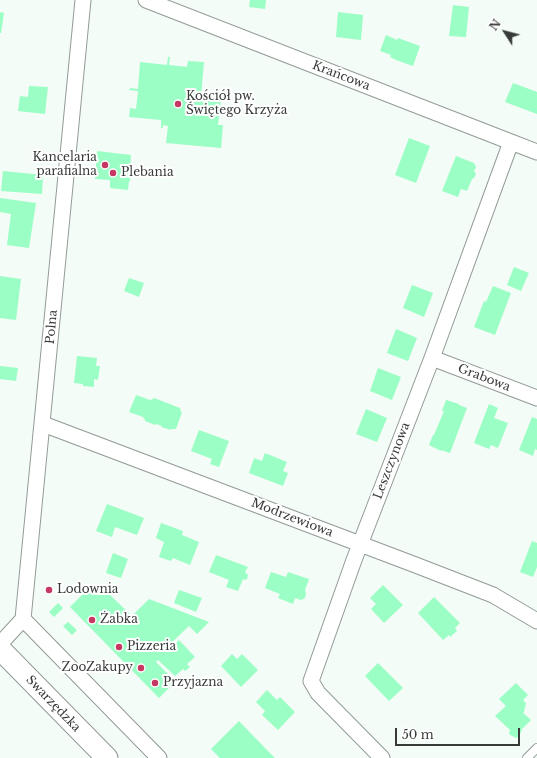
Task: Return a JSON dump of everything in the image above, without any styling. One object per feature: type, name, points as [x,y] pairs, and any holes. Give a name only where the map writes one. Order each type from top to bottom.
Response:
[{"type":"street","name":"Polna","points":[[23,620],[83,0]]},
{"type":"street","name":"Krańcowa","points":[[146,0],[537,152]]},
{"type":"street","name":"Leszczynowa","points":[[382,758],[318,693],[311,681],[511,142]]},
{"type":"street","name":"Grabowa","points":[[432,358],[537,398]]},
{"type":"street","name":"Modrzewiowa","points":[[43,424],[361,544],[493,596],[537,621]]},
{"type":"street","points":[[0,644],[23,620],[160,758]]},
{"type":"street","name":"Swarzędzka","points":[[0,649],[107,758]]},
{"type":"lane","points":[[527,758],[537,748]]},
{"type":"building","points":[[250,0],[266,0],[265,9],[249,7]]},
{"type":"building","points":[[453,5],[469,7],[466,37],[449,36]]},
{"type":"building","points":[[0,12],[4,13],[1,33],[0,33]]},
{"type":"building","points":[[338,12],[363,15],[361,40],[336,37]]},
{"type":"building","points":[[386,35],[397,40],[398,38],[420,46],[413,66],[396,60],[390,57],[391,55],[380,51]]},
{"type":"building","name":"Kościół pw. Świętego Krzyża","points":[[168,57],[170,57],[169,65],[187,67],[188,61],[204,62],[201,97],[221,99],[218,125],[223,125],[221,148],[166,143],[168,126],[163,125],[163,128],[161,128],[161,120],[129,117],[130,108],[136,109],[138,91],[129,90],[130,88],[138,89],[140,62],[167,65]]},
{"type":"building","points":[[513,83],[537,92],[537,114],[505,102]]},
{"type":"building","points":[[29,86],[48,87],[45,114],[18,111],[20,96],[28,97]]},
{"type":"building","points":[[409,138],[430,146],[416,183],[395,175]]},
{"type":"building","name":"Plebania","points":[[97,151],[131,155],[130,181],[128,190],[110,188],[110,180],[95,179]]},
{"type":"building","points":[[456,156],[474,163],[476,167],[474,171],[476,174],[467,191],[461,189],[458,197],[442,191]]},
{"type":"building","points":[[3,171],[43,175],[42,194],[1,191]]},
{"type":"building","points":[[0,198],[36,203],[29,248],[7,245],[11,214],[0,212]]},
{"type":"building","points":[[514,267],[529,273],[521,291],[507,285]]},
{"type":"building","points":[[0,276],[21,279],[16,320],[0,318]]},
{"type":"building","points":[[129,278],[144,283],[139,297],[124,291]]},
{"type":"building","points":[[412,285],[433,293],[424,317],[403,308]]},
{"type":"building","points":[[493,286],[511,293],[495,335],[474,327],[484,301],[486,302]]},
{"type":"building","points":[[396,329],[417,338],[408,361],[387,353]]},
{"type":"building","points":[[77,356],[97,358],[96,366],[100,366],[98,380],[94,379],[94,387],[74,383]]},
{"type":"building","points":[[0,366],[18,368],[16,381],[0,379]]},
{"type":"building","points":[[378,368],[401,377],[392,400],[370,391]]},
{"type":"building","points":[[136,395],[150,400],[154,398],[180,408],[182,412],[176,429],[171,430],[156,424],[155,425],[145,421],[143,417],[129,412]]},
{"type":"building","points":[[446,400],[467,408],[450,453],[441,451],[429,445],[444,411],[442,411]]},
{"type":"building","points":[[489,404],[498,408],[494,418],[508,423],[498,448],[491,445],[489,449],[474,443]]},
{"type":"building","points":[[366,409],[387,418],[377,442],[356,434]]},
{"type":"building","points":[[532,417],[537,419],[537,450],[535,449],[533,456],[519,450]]},
{"type":"building","points":[[199,430],[229,441],[219,467],[210,464],[212,459],[191,451]]},
{"type":"building","points":[[265,453],[287,462],[283,471],[288,473],[283,486],[249,473],[254,458],[262,461]]},
{"type":"building","points":[[107,504],[144,518],[137,535],[115,527],[112,537],[96,531]]},
{"type":"building","points":[[161,523],[183,531],[182,535],[199,542],[190,565],[173,558],[171,561],[159,557],[164,542],[156,538]]},
{"type":"building","points":[[532,541],[537,543],[537,567],[533,577],[520,572]]},
{"type":"building","points":[[113,553],[128,559],[121,578],[106,573]]},
{"type":"building","points":[[216,555],[248,567],[245,572],[248,575],[247,579],[243,579],[238,591],[226,587],[229,580],[209,572]]},
{"type":"building","points":[[271,572],[286,577],[288,572],[309,579],[305,590],[305,598],[301,600],[295,598],[293,604],[278,598],[280,594],[265,588]]},
{"type":"building","points":[[383,585],[403,605],[384,623],[371,609],[376,604],[370,598]]},
{"type":"building","points":[[90,587],[98,595],[104,590],[132,616],[149,599],[209,622],[197,634],[189,626],[166,648],[169,650],[179,640],[195,657],[187,664],[190,667],[185,671],[183,669],[175,676],[158,660],[156,662],[168,674],[166,676],[173,684],[159,698],[70,607]]},
{"type":"building","points":[[179,590],[202,598],[196,612],[174,603]]},
{"type":"building","points":[[434,597],[460,623],[455,628],[457,631],[450,637],[449,635],[443,640],[418,613]]},
{"type":"building","points":[[58,603],[63,608],[54,617],[49,612]]},
{"type":"building","points":[[68,622],[77,630],[72,635],[63,626]]},
{"type":"building","points":[[232,654],[237,659],[242,654],[258,670],[241,687],[221,666]]},
{"type":"building","points":[[378,663],[403,688],[389,701],[365,676]]},
{"type":"building","points":[[516,683],[528,695],[523,700],[526,703],[523,713],[531,720],[522,729],[517,738],[509,734],[510,730],[495,716],[506,706],[499,699]]},
{"type":"building","points":[[267,690],[277,700],[280,697],[295,712],[278,730],[262,715],[265,711],[256,702]]},
{"type":"building","points":[[239,721],[275,758],[220,758],[211,749]]},
{"type":"place","name":"Kościół pw. Świętego Krzyża","points":[[178,104]]},
{"type":"place","name":"Kancelaria parafialna","points":[[105,165]]},
{"type":"place","name":"Plebania","points":[[113,173]]},
{"type":"place","name":"Lodownia","points":[[49,590]]},
{"type":"place","name":"Żabka","points":[[92,620]]},
{"type":"place","name":"Pizzeria","points":[[119,647]]},
{"type":"place","name":"ZooZakupy","points":[[141,668]]},
{"type":"place","name":"Przyjazna","points":[[155,683]]}]
